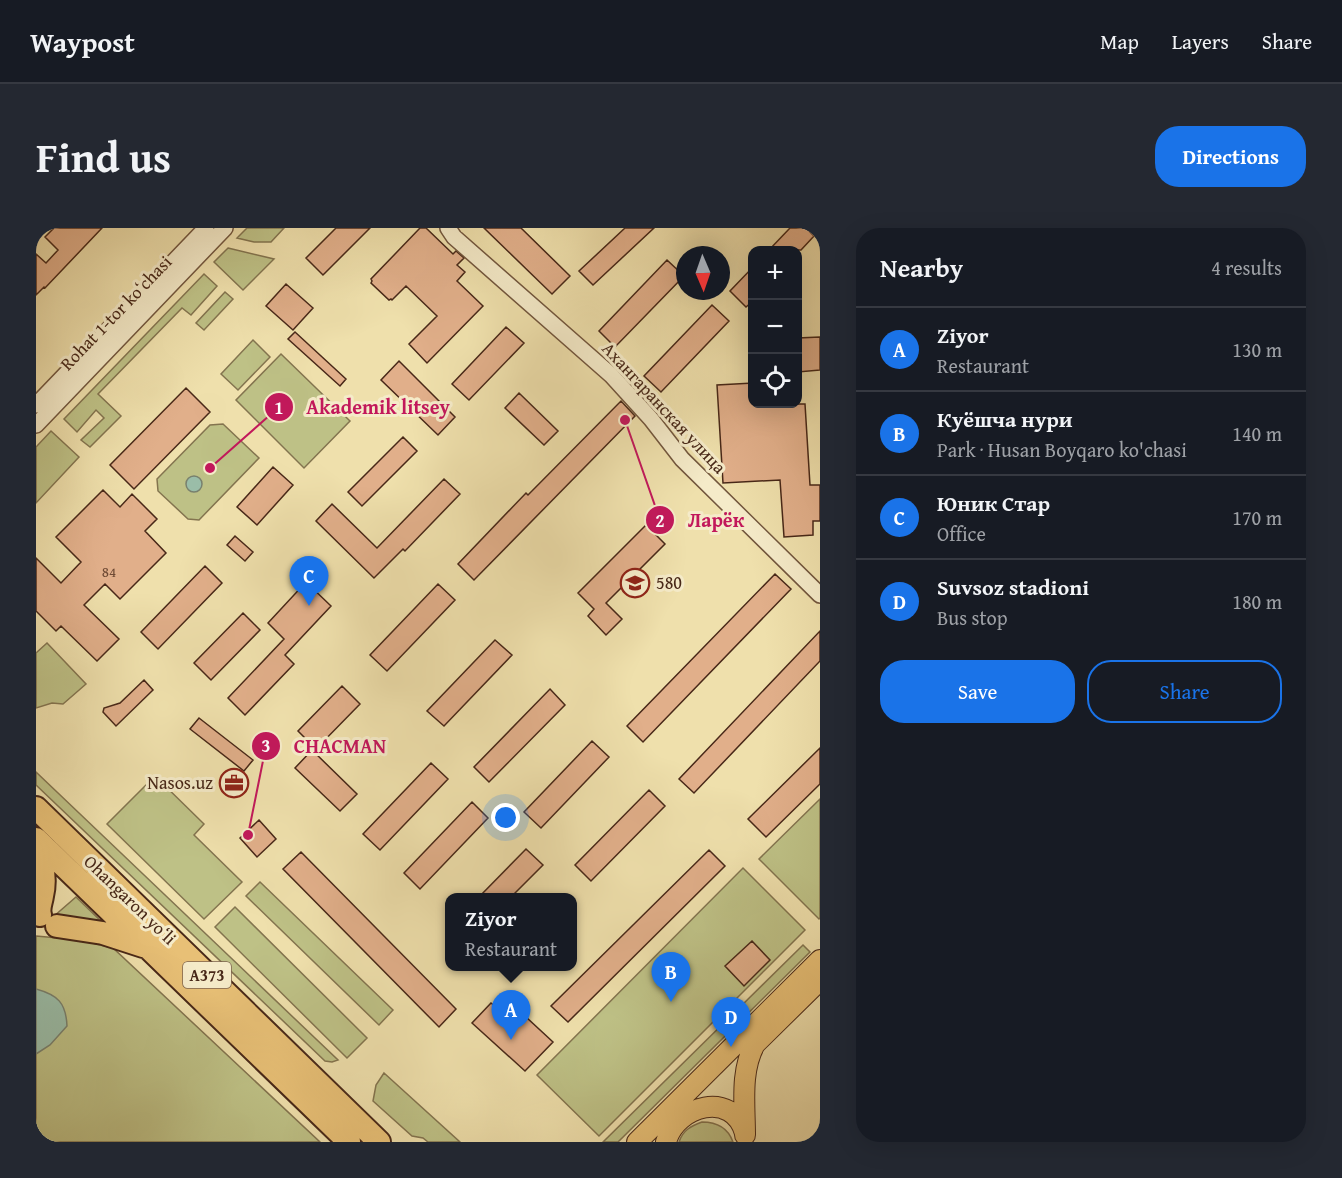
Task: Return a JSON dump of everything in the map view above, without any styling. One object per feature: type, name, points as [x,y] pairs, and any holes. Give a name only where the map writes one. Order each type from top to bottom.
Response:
[{"type":"highway","name":"Ohangaron yoʻli","points":[[36,808],[379,1142]]},
{"type":"highway","name":"Ohangaron yoʻli","points":[[36,839],[349,1142]]},
{"type":"highway","points":[[36,847],[44,875],[44,886],[38,910],[48,921],[103,933],[149,949]]},
{"type":"main road","points":[[746,1138],[746,1078],[750,1055],[755,1044],[814,983],[820,960]]},
{"type":"main road","points":[[637,1142],[696,1081],[814,983]]},
{"type":"main road","points":[[666,1142],[696,1081]]},
{"type":"main road","points":[[648,1142],[685,1115],[707,1107],[729,1112],[737,1119],[746,1138]]},
{"type":"street","name":"Rohat 1-tor koʻchasi","points":[[36,405],[206,228]]},
{"type":"street","name":"Rohat 1-tor koʻchasi","points":[[36,425],[225,228]]},
{"type":"street","name":"Ахангаранская улица","points":[[448,228],[454,237],[611,375],[651,419],[682,459],[820,595]]},
{"type":"green space","points":[[247,228],[284,228],[271,242],[254,242],[237,238]]},
{"type":"green space","points":[[228,248],[274,259],[243,290],[214,262]]},
{"type":"green space","points":[[204,274],[217,286],[191,315],[182,308],[98,394],[121,416],[90,447],[81,440],[104,418],[96,410],[77,432],[64,419]]},
{"type":"green space","points":[[225,292],[233,299],[204,330],[196,323]]},
{"type":"green space","points":[[253,340],[270,357],[238,390],[221,374]]},
{"type":"green space","points":[[281,354],[350,421],[304,468],[236,400]]},
{"type":"green space","points":[[223,424],[259,458],[199,520],[188,519],[158,491],[157,479],[210,425]]},
{"type":"green space","points":[[51,431],[79,457],[36,503],[36,447]]},
{"type":"green space","points":[[47,643],[86,684],[63,704],[52,703],[36,708],[36,653]]},
{"type":"green space","points":[[36,772],[338,1060],[325,1061],[36,785]]},
{"type":"green space","points":[[155,776],[204,824],[194,835],[242,882],[204,919],[107,824]]},
{"type":"green space","points":[[820,799],[820,918],[819,919],[759,859]]},
{"type":"green space","points":[[743,868],[805,930],[599,1136],[537,1075]]},
{"type":"green space","points":[[260,882],[393,1010],[379,1025],[246,896]]},
{"type":"green space","points":[[76,897],[106,926],[53,917]]},
{"type":"green space","points":[[235,907],[367,1038],[347,1058],[215,927]]},
{"type":"green space","points":[[36,936],[80,940],[113,948],[320,1142],[36,1142]]},
{"type":"green space","points":[[803,945],[810,952],[618,1142],[603,1142]]},
{"type":"green space","points":[[384,1073],[460,1142],[428,1142],[423,1138],[412,1136],[373,1101],[376,1085]]},
{"type":"green space","points":[[702,1122],[721,1127],[733,1142],[679,1142],[688,1129]]},
{"type":"shaded area","points":[[194,476],[200,478],[202,484],[200,490],[194,492],[188,490],[186,484],[188,478]]},
{"type":"shaded area","points":[[36,989],[50,994],[59,1001],[65,1011],[67,1026],[50,1045],[36,1054]]},
{"type":"building","points":[[54,228],[102,228],[36,295],[36,254],[46,263],[58,250],[45,237]]},
{"type":"building","points":[[336,228],[370,228],[323,275],[306,258]]},
{"type":"building","points":[[420,228],[426,228],[453,254],[456,251],[464,258],[457,265],[465,272],[457,281],[483,306],[427,363],[409,344],[437,316],[406,286],[392,300],[389,300],[371,283],[371,279]]},
{"type":"building","points":[[484,228],[521,228],[570,276],[552,294]]},
{"type":"building","points":[[625,228],[654,228],[593,285],[579,271]]},
{"type":"building","points":[[790,228],[806,228],[814,236],[802,249],[802,246],[773,246]]},
{"type":"building","points":[[667,260],[676,268],[676,284],[615,347],[599,331]]},
{"type":"building","points":[[748,272],[748,305],[746,307],[730,291]]},
{"type":"building","points":[[286,284],[313,308],[293,330],[266,306]]},
{"type":"building","points":[[712,305],[729,321],[661,392],[644,376]]},
{"type":"building","points":[[506,327],[524,343],[469,400],[452,384]]},
{"type":"building","points":[[295,332],[346,379],[340,386],[288,339]]},
{"type":"building","points":[[820,337],[820,370],[802,372],[802,338]]},
{"type":"building","points":[[399,361],[455,417],[438,435],[381,380]]},
{"type":"building","points":[[748,383],[748,408],[802,408],[802,404],[805,404],[810,485],[820,485],[820,521],[813,521],[813,535],[784,537],[780,480],[723,483],[717,385]]},
{"type":"building","points":[[186,388],[210,412],[134,489],[110,465]]},
{"type":"building","points":[[519,393],[558,431],[544,445],[505,408]]},
{"type":"building","points":[[621,401],[635,416],[474,580],[458,564],[526,493],[528,495]]},
{"type":"building","points":[[403,437],[417,451],[362,506],[348,492]]},
{"type":"building","points":[[273,467],[293,485],[257,525],[237,507]]},
{"type":"building","points":[[444,479],[460,494],[405,551],[403,549],[374,578],[316,521],[332,504],[377,548]]},
{"type":"building","points":[[103,490],[120,507],[132,494],[157,519],[145,531],[166,553],[120,599],[105,584],[84,605],[119,639],[97,661],[61,626],[56,631],[36,611],[36,558],[61,583],[81,562],[56,537]]},
{"type":"building","points":[[646,525],[665,544],[606,603],[622,619],[606,635],[588,616],[594,609],[578,593]]},
{"type":"building","points":[[235,536],[253,552],[245,561],[227,545]]},
{"type":"building","points":[[205,566],[222,583],[158,649],[141,632]]},
{"type":"building","points":[[775,574],[791,589],[643,742],[627,726]]},
{"type":"building","points":[[306,582],[331,606],[285,655],[294,664],[245,715],[228,698],[284,639],[268,623]]},
{"type":"building","points":[[438,584],[455,600],[387,671],[370,655]]},
{"type":"building","points":[[243,613],[260,630],[211,680],[194,663]]},
{"type":"building","points":[[820,631],[820,661],[694,793],[679,779]]},
{"type":"building","points":[[495,640],[512,655],[444,726],[427,711]]},
{"type":"building","points":[[144,680],[153,690],[116,726],[103,712],[104,708],[120,703]]},
{"type":"building","points":[[342,686],[360,704],[316,749],[298,731]]},
{"type":"building","points":[[550,689],[565,705],[489,782],[474,767]]},
{"type":"building","points":[[199,718],[253,760],[244,771],[190,729]]},
{"type":"building","points":[[592,741],[609,757],[541,828],[524,812]]},
{"type":"building","points":[[820,748],[820,784],[766,837],[748,819]]},
{"type":"building","points":[[312,750],[357,794],[340,811],[295,768]]},
{"type":"building","points":[[431,763],[448,779],[380,850],[363,834]]},
{"type":"building","points":[[649,790],[665,806],[591,881],[575,865]]},
{"type":"building","points":[[472,802],[488,818],[420,889],[404,873]]},
{"type":"building","points":[[259,820],[276,839],[257,857],[240,838]]},
{"type":"building","points":[[526,849],[543,865],[515,893],[483,893]]},
{"type":"building","points":[[709,850],[725,866],[568,1022],[551,1006]]},
{"type":"building","points":[[301,852],[456,1009],[439,1027],[283,869]]},
{"type":"building","points":[[752,941],[770,960],[744,986],[725,966]]},
{"type":"building","points":[[491,1003],[504,1014],[513,1005],[553,1042],[525,1071],[472,1023]]},
{"type":"place","name":"Ларёк","points":[[625,420]]},
{"type":"place","name":"Akademik litsey","points":[[210,468]]},
{"type":"place","name":"580","points":[[635,583]]},
{"type":"place","name":"Юник Стар","points":[[309,606]]},
{"type":"place","name":"Nasos.uz","points":[[234,783]]},
{"type":"place","name":"CHACMAN","points":[[248,835]]},
{"type":"place","name":"Куёшча нури","points":[[671,1002]]},
{"type":"place","name":"Ziyor","points":[[511,1040]]},
{"type":"place","name":"Suvsoz stadioni","points":[[731,1047]]}]
